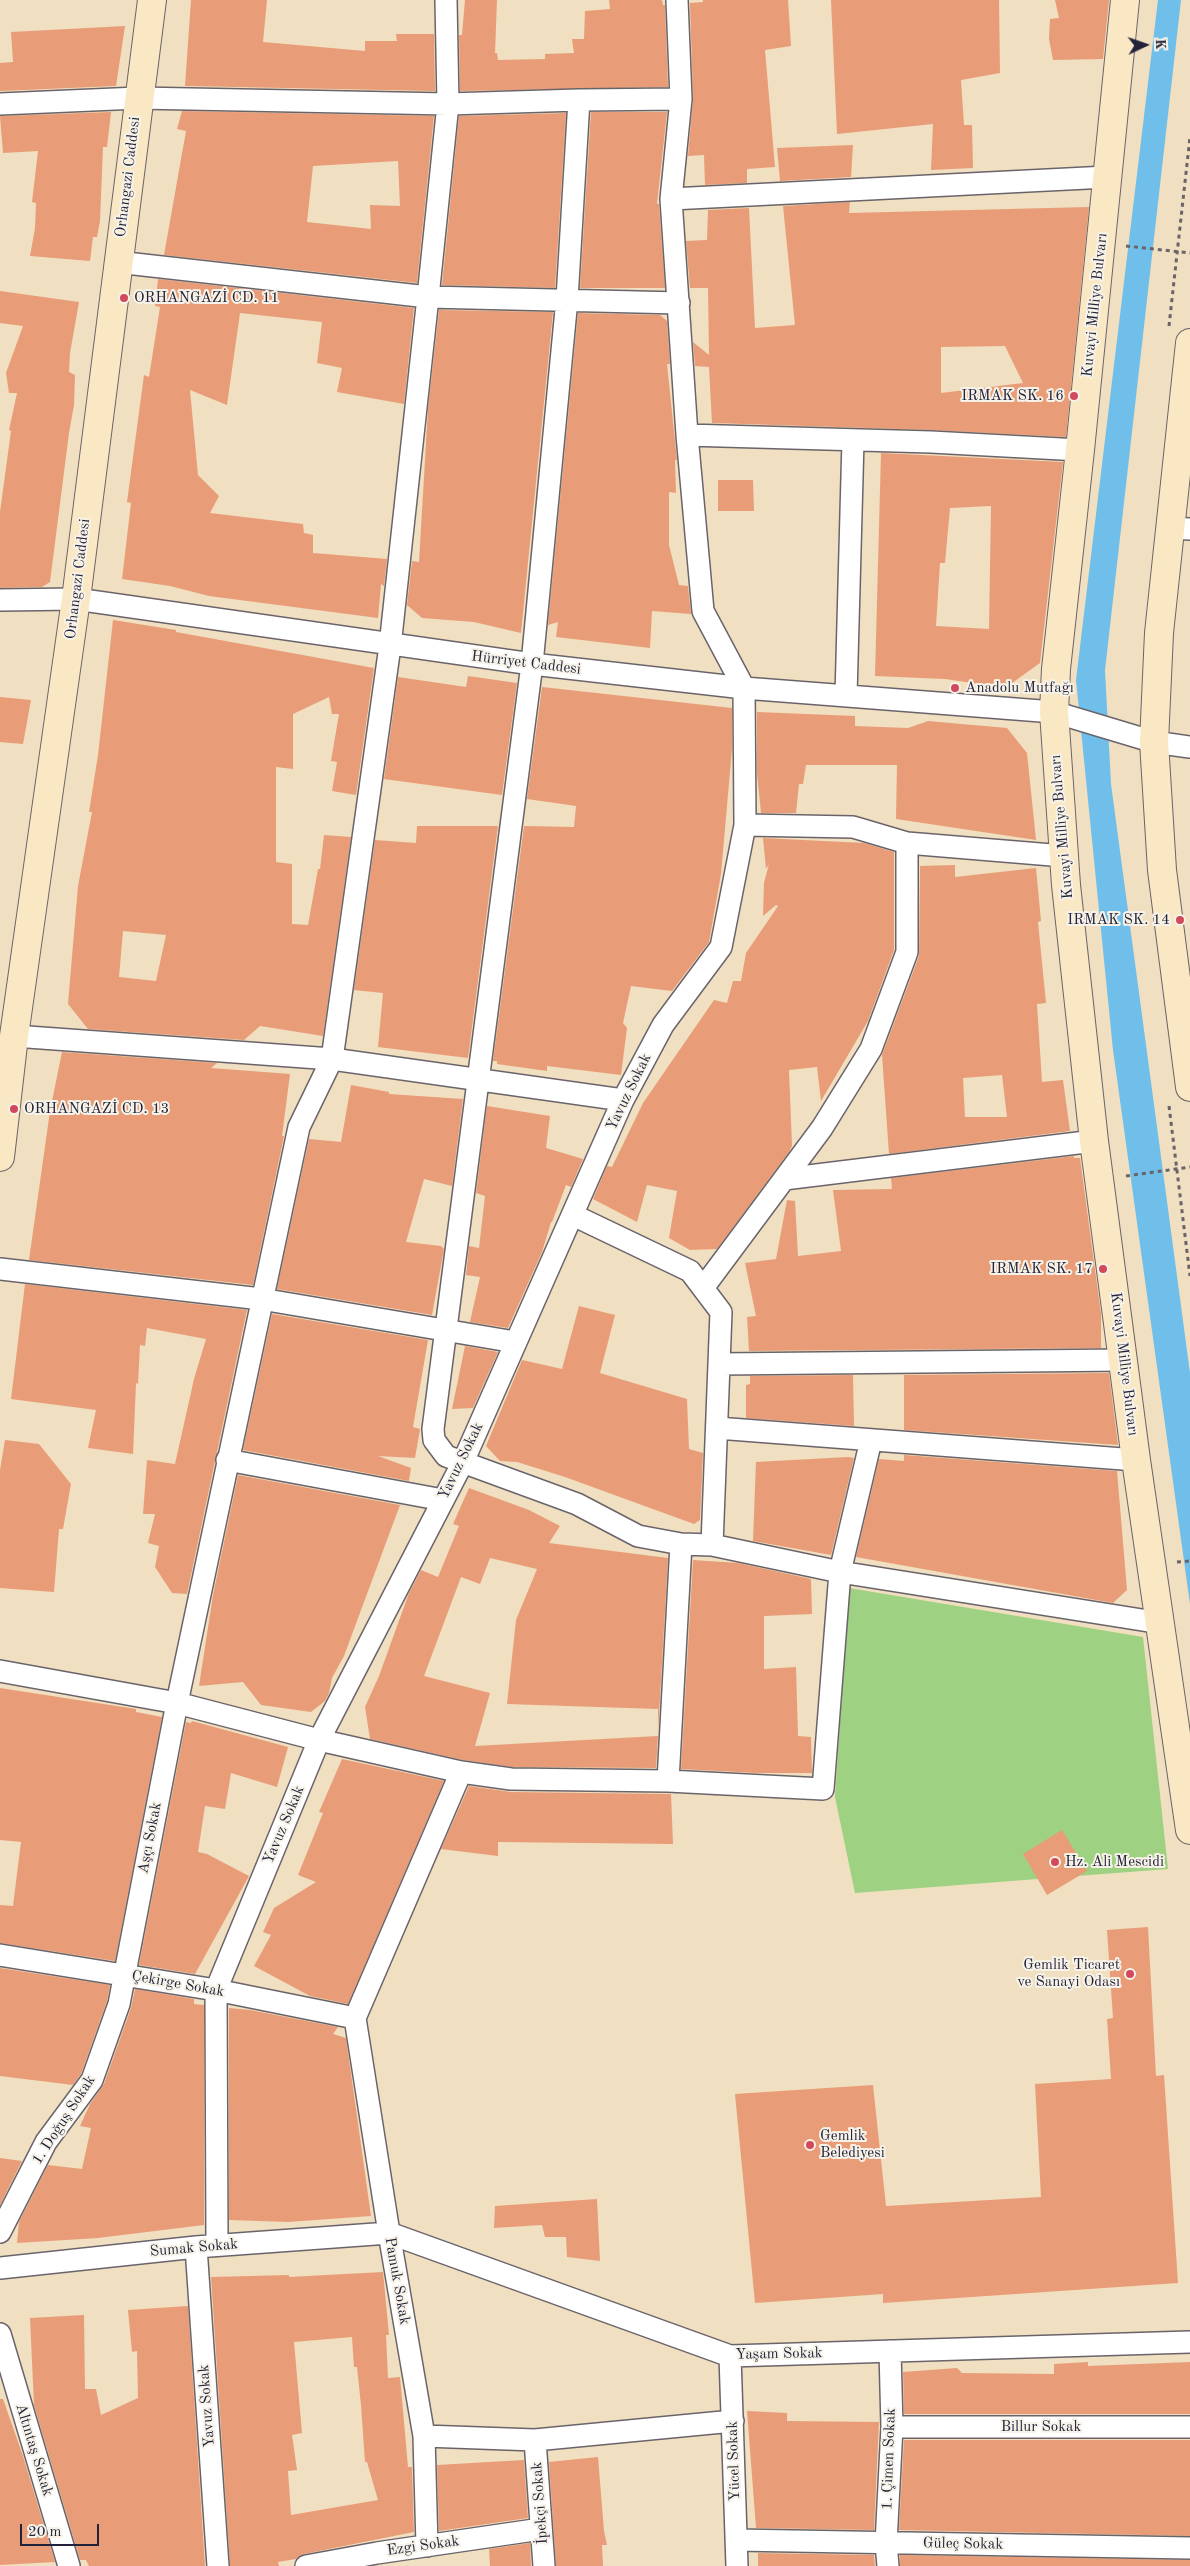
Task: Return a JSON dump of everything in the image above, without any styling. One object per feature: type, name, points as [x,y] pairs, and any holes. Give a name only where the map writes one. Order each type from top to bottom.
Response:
[{"type":"main road","name":"Orhangazi Caddesi","points":[[0,1157],[14,1036],[76,599],[117,262],[152,0]]},
{"type":"main road","name":"Kuvayi Milliye Bulvarı","points":[[1124,0],[1080,450],[1056,668],[1054,712],[1064,856],[1094,1141],[1136,1460],[1190,1830]]},
{"type":"main road","points":[[1190,342],[1180,529],[1159,632],[1154,742],[1162,870],[1182,947],[1190,1087]]},
{"type":"street","name":"Aşçı Sokak","points":[[124,1974],[227,1460],[299,1127],[332,1059],[390,646],[428,297],[448,104],[446,0]]},
{"type":"street","points":[[677,0],[681,99],[671,198],[687,435],[703,611],[744,688]]},
{"type":"street","points":[[0,104],[138,98],[448,104],[681,99]]},
{"type":"street","points":[[579,100],[568,299],[532,664],[444,1330],[433,1428],[434,1440],[446,1456],[577,1504],[638,1536],[681,1544],[712,1545],[840,1572],[1161,1623]]},
{"type":"street","points":[[671,198],[1107,177]]},
{"type":"street","points":[[117,262],[428,297],[679,303]]},
{"type":"street","points":[[687,435],[1080,450]]},
{"type":"street","points":[[846,696],[853,440]]},
{"type":"street","name":"Hürriyet Caddesi","points":[[0,600],[76,599],[390,646],[532,664],[744,688],[1054,712],[1154,742],[1190,747]]},
{"type":"street","name":"Yavuz Sokak","points":[[217,2245],[216,1990],[319,1740],[463,1462],[623,1100],[663,1025],[720,947],[745,825],[744,688]]},
{"type":"street","points":[[745,825],[853,827],[907,843],[1064,856]]},
{"type":"street","points":[[703,1288],[822,1128],[875,1040],[907,952],[907,843]]},
{"type":"street","points":[[14,1036],[332,1059],[623,1100]]},
{"type":"street","points":[[784,1179],[1094,1141]]},
{"type":"street","points":[[573,1215],[690,1271],[721,1312],[712,1545]]},
{"type":"street","points":[[0,1269],[261,1299],[515,1342]]},
{"type":"street","points":[[720,1364],[1124,1360]]},
{"type":"street","points":[[717,1428],[1136,1460]]},
{"type":"street","points":[[0,1671],[177,1703],[319,1740],[461,1772],[511,1778],[668,1781],[823,1789],[840,1572],[871,1440]]},
{"type":"street","points":[[227,1460],[443,1500]]},
{"type":"street","points":[[668,1781],[681,1544]]},
{"type":"street","points":[[356,2018],[461,1772]]},
{"type":"street","name":"Çekirge Sokak","points":[[0,1955],[216,1990],[356,2018]]},
{"type":"street","name":"1. Doğuş Sokak","points":[[0,2232],[46,2142],[92,2080],[119,2004],[124,1974]]},
{"type":"street","name":"Pamuk Sokak","points":[[356,2018],[389,2234],[424,2436],[427,2546]]},
{"type":"street","name":"Sumak Sokak","points":[[0,2268],[217,2245],[389,2234]]},
{"type":"street","name":"Yaşam Sokak","points":[[389,2234],[730,2356],[1190,2342]]},
{"type":"street","name":"Yavuz Sokak","points":[[196,2247],[218,2566]]},
{"type":"street","name":"Altıntaş Sokak","points":[[0,2334],[69,2566]]},
{"type":"street","name":"1. Çimen Sokak","points":[[888,2566],[886,2543],[892,2428],[890,2351]]},
{"type":"street","name":"Yücel Sokak","points":[[730,2356],[737,2566]]},
{"type":"street","points":[[424,2436],[536,2440],[733,2421]]},
{"type":"street","name":"Billur Sokak","points":[[892,2428],[1190,2427]]},
{"type":"street","name":"İpekçi Sokak","points":[[536,2440],[544,2566]]},
{"type":"street","name":"Ezgi Sokak","points":[[306,2566],[378,2559],[427,2546],[541,2530]]},
{"type":"street","name":"Güleç Sokak","points":[[736,2540],[1190,2548]]},
{"type":"path","points":[[1132,247],[1190,253]]},
{"type":"path","points":[[1134,1175],[1190,1167]]},
{"type":"green space","points":[[849,1588],[1143,1637],[1168,1869],[855,1893],[835,1797]]},
{"type":"water","points":[[1158,0],[1181,0],[1105,670],[1111,784],[1190,1373],[1190,1604],[1113,1050],[1076,680]]},
{"type":"building","points":[[191,0],[267,0],[263,42],[365,51],[365,41],[397,41],[396,34],[434,34],[435,91],[185,86]]},
{"type":"building","points":[[465,0],[497,0],[495,53],[497,53],[498,60],[545,59],[545,54],[574,53],[572,39],[584,39],[585,11],[610,9],[609,0],[662,0],[663,5],[665,5],[668,87],[460,91],[459,35],[462,35]]},
{"type":"building","points":[[703,0],[788,0],[791,46],[765,50],[775,167],[747,169],[747,183],[705,185],[704,155],[688,156],[693,99],[690,3],[703,2]]},
{"type":"building","points":[[831,0],[999,0],[1000,73],[961,80],[964,125],[972,125],[973,168],[931,170],[933,124],[837,134]]},
{"type":"building","points":[[1055,0],[1109,0],[1103,59],[1053,60],[1049,39],[1050,19],[1059,18]]},
{"type":"building","points":[[125,26],[116,86],[0,91],[0,63],[13,62],[11,32]]},
{"type":"building","points":[[182,111],[434,116],[417,283],[164,255],[186,131],[177,129]],"holes":[[[398,161],[400,206],[370,205],[371,229],[307,222],[313,166]]]},
{"type":"building","points":[[111,112],[107,147],[103,147],[100,221],[97,237],[93,237],[90,261],[30,256],[35,228],[36,203],[32,202],[38,151],[3,153],[0,116]]},
{"type":"building","points":[[591,112],[667,112],[657,204],[659,204],[665,288],[580,288]]},
{"type":"building","points":[[566,113],[555,288],[442,285],[459,116]]},
{"type":"building","points":[[853,145],[851,177],[780,181],[777,148]]},
{"type":"building","points":[[850,202],[849,213],[1089,207],[1066,437],[931,430],[712,423],[709,367],[695,366],[693,342],[709,355],[708,288],[690,288],[686,241],[707,240],[708,210],[749,208],[755,328],[795,325],[783,206]],"holes":[[[1005,346],[1023,383],[941,393],[941,347]]]},
{"type":"building","points":[[158,279],[414,308],[404,404],[337,392],[342,368],[317,363],[322,322],[240,313],[227,405],[190,390],[198,475],[219,496],[210,513],[303,524],[304,533],[313,535],[313,553],[387,559],[384,586],[381,584],[378,618],[209,596],[170,586],[122,579],[131,503],[127,502],[144,375],[149,377],[160,307],[155,306]]},
{"type":"building","points":[[0,291],[79,302],[70,353],[69,372],[75,375],[74,405],[50,582],[42,587],[0,588],[0,512],[11,431],[9,430],[17,393],[9,393],[6,373],[23,326],[0,323]]},
{"type":"building","points":[[439,310],[553,312],[521,633],[474,622],[422,618],[407,605],[412,561],[419,562],[428,409]]},
{"type":"building","points":[[578,313],[660,315],[667,321],[670,364],[667,364],[677,460],[675,460],[676,493],[669,492],[669,545],[679,585],[688,586],[691,614],[652,611],[650,648],[556,637],[558,622],[548,625]]},
{"type":"building","points":[[881,453],[1063,462],[1040,663],[1012,683],[980,684],[945,679],[875,676]],"holes":[[[991,506],[989,629],[936,626],[940,563],[945,563],[950,508]]]},
{"type":"building","points":[[718,480],[753,480],[754,511],[718,511]]},
{"type":"building","points":[[113,620],[176,630],[176,632],[374,668],[356,795],[332,791],[337,762],[331,761],[339,714],[332,714],[329,697],[293,714],[293,769],[276,767],[276,862],[292,864],[292,924],[308,925],[318,869],[320,869],[324,835],[351,837],[323,1036],[260,1026],[244,1040],[88,1029],[68,1004],[78,886],[92,812],[89,812],[98,755]],"holes":[[[123,931],[166,935],[156,981],[119,977]]]},
{"type":"building","points":[[468,676],[517,683],[502,795],[384,779],[398,677],[466,687]]},
{"type":"building","points":[[542,687],[732,708],[732,749],[721,874],[709,942],[672,991],[631,986],[623,1023],[627,1028],[621,1075],[547,1066],[547,1071],[497,1064],[497,1061],[493,1061],[524,826],[574,827],[576,806],[527,799]]},
{"type":"building","points":[[0,697],[31,700],[23,744],[0,742]]},
{"type":"building","points":[[757,712],[855,716],[855,726],[908,728],[928,721],[1007,728],[1027,753],[1036,840],[896,819],[897,765],[806,765],[803,784],[799,784],[796,813],[761,813],[757,773]]},
{"type":"building","points":[[417,826],[498,826],[468,1058],[378,1047],[383,993],[354,990],[375,840],[416,843]]},
{"type":"building","points":[[763,838],[864,843],[894,852],[894,950],[868,1021],[821,1101],[817,1067],[789,1070],[792,1146],[789,1152],[717,1249],[690,1250],[669,1238],[677,1191],[647,1185],[637,1222],[593,1199],[607,1166],[612,1167],[643,1103],[714,1000],[727,1003],[733,981],[741,981],[746,953],[778,906],[776,905],[763,916],[764,883],[769,864],[766,869]]},
{"type":"building","points":[[955,865],[955,877],[1036,868],[1041,921],[1038,922],[1046,1003],[1037,1004],[1042,1082],[1063,1080],[1070,1131],[889,1154],[882,1055],[919,956],[920,866]],"holes":[[[1002,1075],[1007,1117],[965,1117],[963,1078]]]},
{"type":"building","points":[[62,1052],[217,1063],[211,1068],[290,1074],[282,1136],[284,1136],[253,1285],[29,1260],[50,1111]]},
{"type":"building","points":[[351,1085],[389,1092],[389,1094],[463,1099],[452,1186],[424,1179],[406,1242],[441,1246],[444,1249],[432,1315],[277,1289],[309,1139],[341,1142]]},
{"type":"building","points":[[487,1106],[550,1116],[546,1148],[583,1159],[571,1187],[566,1185],[551,1222],[542,1252],[508,1328],[470,1322],[480,1277],[466,1275],[469,1246],[479,1248],[485,1196],[476,1193]]},
{"type":"building","points":[[1074,1156],[1074,1158],[1080,1158],[1101,1314],[1101,1348],[749,1351],[747,1317],[756,1316],[745,1263],[776,1259],[787,1200],[795,1201],[798,1256],[841,1251],[833,1190],[892,1189],[891,1178]]},
{"type":"building","points":[[25,1284],[247,1310],[187,1594],[172,1593],[155,1567],[159,1546],[148,1543],[155,1514],[143,1514],[147,1460],[175,1464],[194,1379],[206,1339],[147,1328],[145,1346],[140,1345],[138,1384],[136,1383],[133,1454],[88,1448],[96,1410],[11,1399]]},
{"type":"building","points":[[579,1306],[615,1315],[600,1373],[687,1399],[689,1449],[703,1453],[700,1520],[694,1524],[565,1477],[517,1462],[500,1461],[486,1446],[522,1360],[562,1369]]},
{"type":"building","points":[[272,1314],[428,1340],[413,1427],[420,1429],[415,1458],[378,1456],[411,1468],[409,1481],[243,1450]]},
{"type":"building","points":[[465,1346],[498,1352],[473,1408],[452,1409]]},
{"type":"building","points":[[1109,1373],[1118,1445],[904,1430],[904,1375]]},
{"type":"building","points":[[853,1375],[854,1426],[746,1418],[746,1385],[750,1384],[750,1376]]},
{"type":"building","points":[[5,1440],[39,1444],[71,1484],[63,1529],[59,1529],[54,1592],[0,1588],[0,1470]]},
{"type":"building","points":[[904,1455],[1117,1471],[1127,1590],[1113,1603],[856,1557],[879,1459],[904,1461]]},
{"type":"building","points":[[854,1458],[831,1555],[753,1541],[756,1462]]},
{"type":"building","points":[[238,1475],[400,1505],[344,1656],[332,1678],[329,1693],[325,1701],[311,1712],[261,1705],[243,1682],[199,1686],[213,1595]]},
{"type":"building","points":[[469,1488],[529,1510],[560,1526],[549,1543],[668,1558],[658,1732],[658,1709],[507,1704],[516,1620],[537,1569],[490,1558],[480,1584],[461,1577],[424,1676],[490,1693],[475,1746],[658,1736],[656,1768],[512,1767],[463,1760],[370,1739],[365,1707],[379,1676],[409,1593],[421,1570],[438,1577],[459,1526],[453,1524]]},
{"type":"building","points":[[693,1560],[738,1563],[811,1579],[812,1614],[764,1616],[764,1669],[796,1667],[798,1736],[811,1737],[812,1773],[756,1773],[681,1769]]},
{"type":"building","points":[[0,1688],[136,1709],[136,1712],[162,1717],[115,1961],[0,1943],[0,1905],[13,1906],[21,1842],[0,1840]]},
{"type":"building","points":[[192,1721],[288,1747],[277,1787],[231,1773],[225,1809],[205,1806],[198,1852],[207,1854],[249,1876],[195,1974],[139,1965],[186,1722],[191,1723]]},
{"type":"building","points":[[342,1759],[444,1781],[348,2004],[310,1996],[254,1966],[271,1935],[263,1932],[274,1908],[316,1882],[298,1875],[323,1813],[319,1812]]},
{"type":"building","points":[[469,1786],[511,1792],[671,1794],[673,1844],[498,1842],[498,1856],[441,1849]]},
{"type":"building","name":"Hz. Ali Mescidi","points":[[1062,1830],[1087,1871],[1047,1895],[1023,1854]]},
{"type":"building","name":"Gemlik Belediyesi","points":[[1148,1927],[1156,2076],[1164,2075],[1178,2283],[883,2303],[883,2294],[755,2303],[735,2094],[873,2085],[886,2206],[1041,2197],[1035,2084],[1111,2079],[1107,2019],[1113,2018],[1107,1930]]},
{"type":"building","points":[[0,1968],[110,1985],[107,2001],[81,2074],[73,2085],[0,2076]]},
{"type":"building","points":[[135,1989],[194,1999],[194,2004],[204,2005],[204,2225],[98,2238],[17,2243],[19,2222],[48,2165],[82,2169],[91,2128],[80,2126],[90,2104],[104,2084],[131,2008]]},
{"type":"building","points":[[229,2008],[250,2010],[338,2027],[333,2034],[346,2038],[371,2216],[288,2222],[229,2220]]},
{"type":"building","points":[[0,2158],[22,2161],[0,2205]]},
{"type":"building","points":[[597,2199],[600,2261],[567,2257],[566,2237],[545,2237],[542,2225],[494,2228],[495,2206]]},
{"type":"building","points":[[383,2272],[389,2335],[386,2335],[388,2378],[400,2377],[408,2467],[412,2467],[414,2532],[304,2554],[296,2559],[278,2562],[279,2566],[230,2566],[211,2277],[289,2275],[289,2277]],"holes":[[[352,2337],[354,2367],[357,2367],[365,2462],[367,2462],[378,2500],[291,2515],[288,2471],[297,2470],[292,2435],[302,2433],[294,2342]]]},
{"type":"building","points":[[188,2306],[205,2566],[89,2566],[86,2560],[80,2560],[34,2405],[30,2318],[84,2315],[85,2389],[96,2389],[101,2415],[138,2398],[137,2351],[132,2352],[128,2310]]},
{"type":"building","points":[[1088,2362],[1088,2366],[1190,2362],[1190,2414],[904,2414],[903,2372],[957,2368],[962,2373],[1054,2374],[1054,2364]]},
{"type":"building","points":[[0,2399],[3,2399],[23,2456],[55,2562],[0,2565]]},
{"type":"building","points":[[747,2411],[787,2413],[787,2421],[879,2422],[874,2530],[756,2528]]},
{"type":"building","points":[[904,2440],[1190,2440],[1190,2536],[899,2530]]},
{"type":"building","points":[[598,2457],[604,2531],[607,2545],[602,2545],[603,2566],[556,2566],[549,2462]]},
{"type":"building","points":[[524,2460],[528,2518],[439,2531],[437,2465]]},
{"type":"building","points":[[530,2543],[531,2566],[490,2566],[489,2549]]},
{"type":"building","points":[[758,2553],[874,2555],[875,2566],[758,2566]]},
{"type":"building","points":[[900,2555],[1190,2560],[1190,2566],[900,2566]]},
{"type":"place","name":"ORHANGAZİ CD. 11","points":[[124,298]]},
{"type":"place","name":"IRMAK SK. 16","points":[[1074,396]]},
{"type":"place","name":"Anadolu Mutfağı","points":[[955,688]]},
{"type":"place","name":"IRMAK SK. 14","points":[[1180,920]]},
{"type":"place","name":"ORHANGAZİ CD. 13","points":[[14,1109]]},
{"type":"place","name":"IRMAK SK. 17","points":[[1103,1269]]},
{"type":"place","name":"Hz. Ali Mescidi","points":[[1055,1862]]},
{"type":"place","name":"Gemlik Ticaret ve Sanayi Odası","points":[[1130,1974]]},
{"type":"place","name":"Gemlik Belediyesi","points":[[810,2145]]}]
